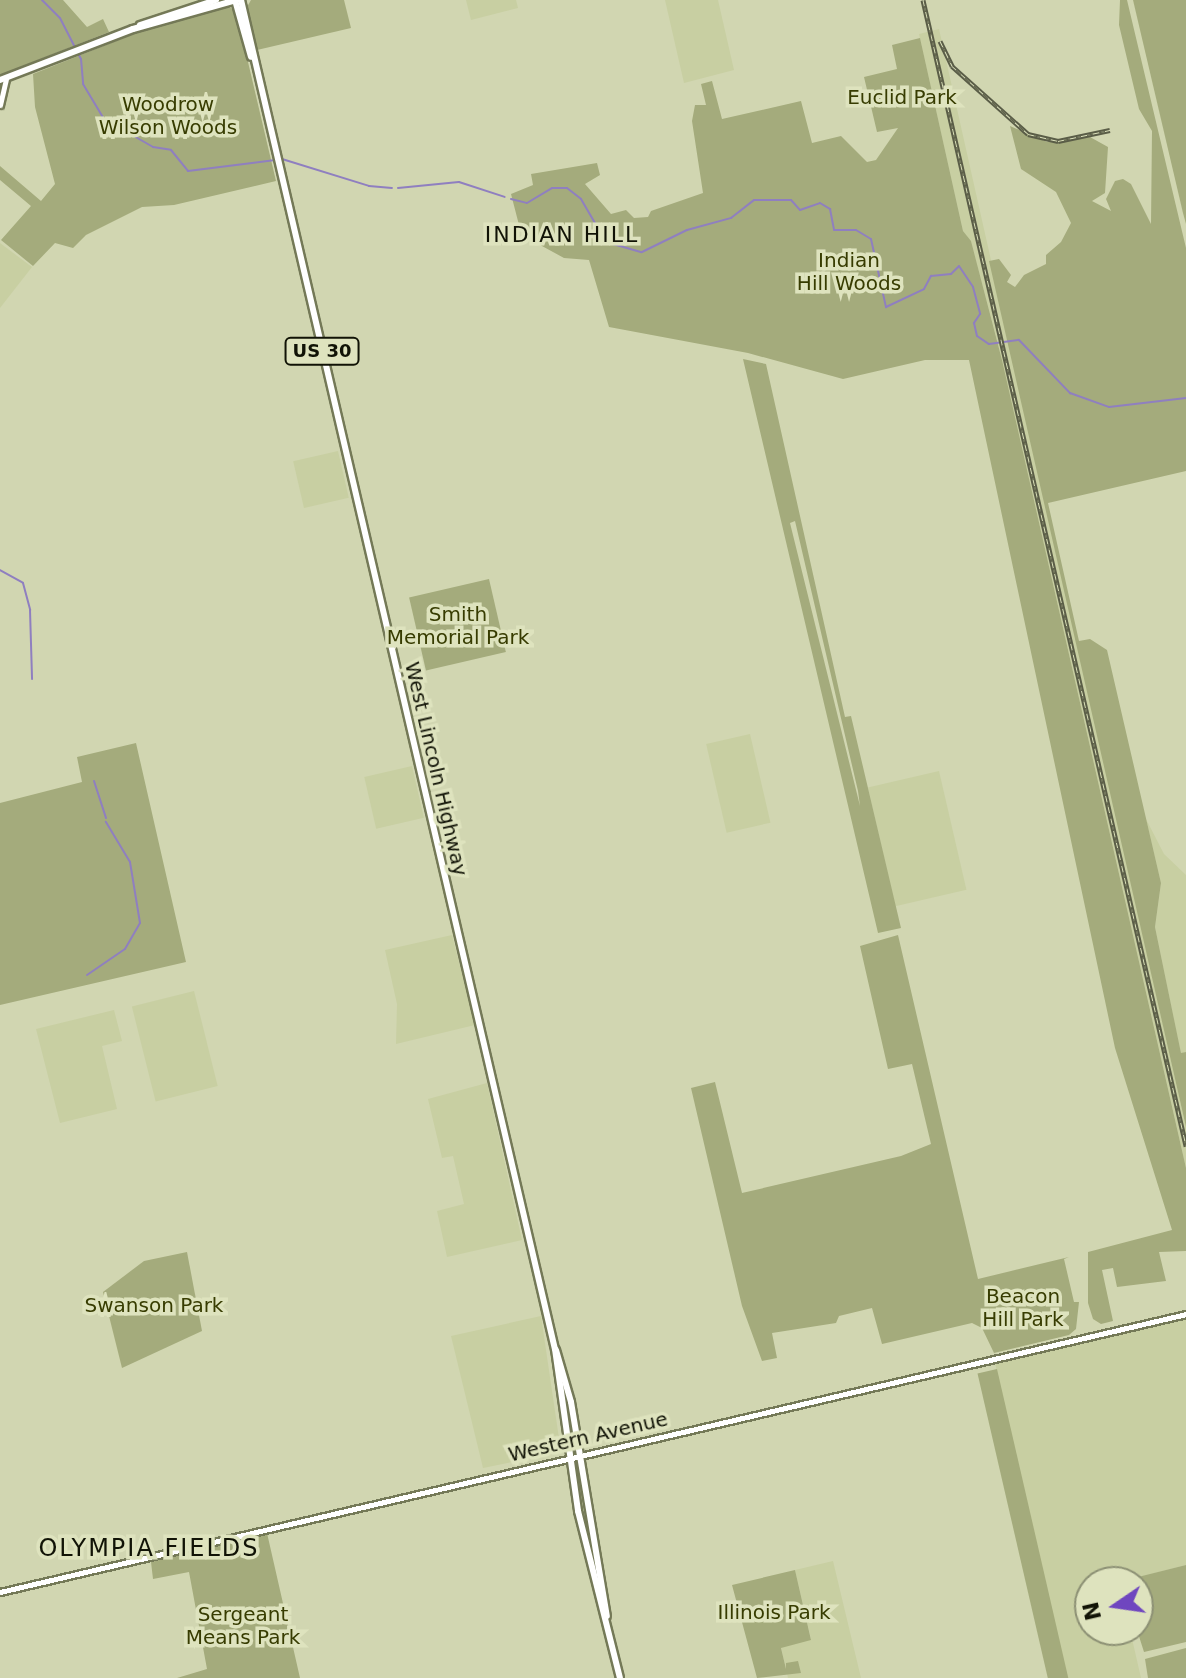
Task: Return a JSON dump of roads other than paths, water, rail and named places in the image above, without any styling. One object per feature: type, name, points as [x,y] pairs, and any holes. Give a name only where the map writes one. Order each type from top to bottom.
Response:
[{"type":"main road","points":[[0,105],[3,79],[216,0]]},
{"type":"main road","points":[[133,29],[237,0]]},
{"type":"main road","name":"West Lincoln Highway","points":[[237,0],[555,1349],[571,1457]]},
{"type":"main road","name":"Western Avenue","points":[[0,1592],[1185,1313]]},
{"type":"main road","name":"West Lincoln Highway","points":[[555,1349],[568,1387],[579,1455]]},
{"type":"main road","name":"US 30","points":[[579,1455],[620,1678]]},
{"type":"main road","name":"US 30","points":[[571,1457],[579,1520],[607,1619]]},
{"type":"waterway","points":[[42,0],[60,18],[81,59],[83,84],[104,119],[153,147],[171,150],[188,171],[275,160]]},
{"type":"waterway","points":[[282,159],[369,186],[392,188]]},
{"type":"waterway","points":[[398,188],[459,182],[505,197]]},
{"type":"waterway","points":[[511,199],[527,203],[552,188],[567,188],[581,199],[606,242],[642,252],[687,230],[731,218],[754,200],[791,200],[800,210],[820,203],[830,209],[834,230],[856,230],[871,239],[886,307],[924,289],[931,276],[951,274],[959,266],[973,287],[980,314],[974,323],[977,336],[989,344],[1019,340],[1070,393],[1109,407],[1186,398]]},
{"type":"waterway","points":[[0,570],[23,583],[30,610],[32,679]]},
{"type":"waterway","points":[[94,781],[106,818]]},
{"type":"waterway","points":[[87,975],[125,949],[140,923],[130,862],[106,822]]},
{"type":"railway","points":[[923,0],[1186,1146]]},
{"type":"railway","points":[[940,41],[952,66],[1028,134],[1058,141],[1110,130]]},
{"type":"district","name":"INDIAN HILL","points":[[562,235]]},
{"type":"district","name":"OLYMPIA FIELDS","points":[[149,1549]]},
{"type":"park label","name":"Euclid Park","points":[[902,97]]},
{"type":"park label","name":"Woodrow Wilson Woods","points":[[168,116]]},
{"type":"park label","name":"Indian Hill Woods","points":[[849,272]]},
{"type":"park label","name":"Smith Memorial Park","points":[[458,626]]},
{"type":"park label","name":"Swanson Park","points":[[154,1305]]},
{"type":"park label","name":"Beacon Hill Park","points":[[1023,1308]]},
{"type":"park label","name":"Illinois Park","points":[[774,1612]]},
{"type":"park label","name":"Sergeant Means Park","points":[[243,1626]]}]
